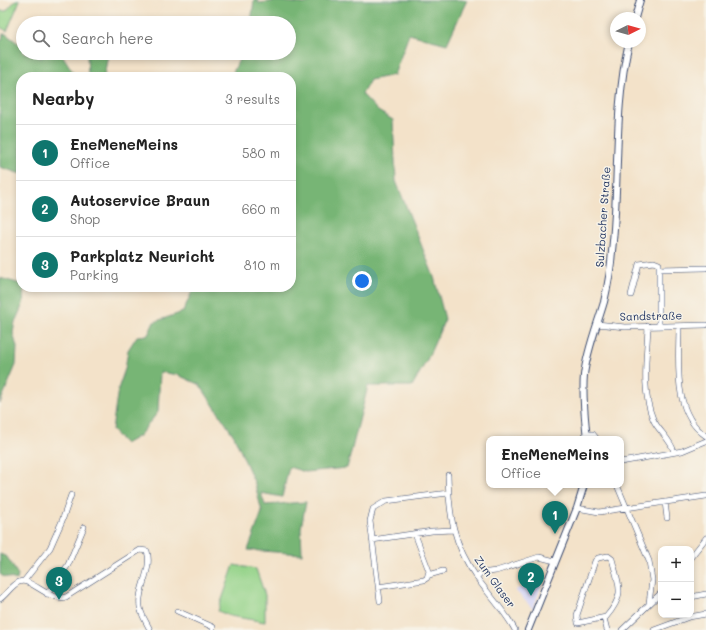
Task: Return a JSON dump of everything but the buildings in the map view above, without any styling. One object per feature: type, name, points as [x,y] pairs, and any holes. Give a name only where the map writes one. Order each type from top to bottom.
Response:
[{"type":"main road","points":[[637,12],[640,0]]},
{"type":"main road","name":"Sulzbacher Straße","points":[[587,436],[584,376],[607,286],[612,252],[618,124],[621,90],[628,48]]},
{"type":"main road","points":[[528,630],[577,508],[583,488]]},
{"type":"street","points":[[631,294],[639,264],[659,264],[658,326]]},
{"type":"street","points":[[659,269],[706,268]]},
{"type":"street","name":"Sandstraße","points":[[597,324],[611,326],[706,325]]},
{"type":"street","points":[[648,326],[647,400],[654,423],[672,446],[674,452]]},
{"type":"street","points":[[679,326],[680,371],[683,401],[690,421],[706,436]]},
{"type":"street","points":[[624,461],[690,449],[706,441]]},
{"type":"street","name":"Zum Glaser","points":[[448,475],[448,493],[453,530],[476,577],[516,630]]},
{"type":"street","points":[[618,488],[651,567],[652,585],[649,603]]},
{"type":"street","points":[[380,601],[370,517],[377,505],[386,501],[448,493]]},
{"type":"street","points":[[0,600],[15,585],[24,581],[50,548],[62,521],[71,494]]},
{"type":"street","points":[[577,508],[599,512],[706,496]]},
{"type":"street","points":[[665,502],[668,518]]},
{"type":"street","points":[[47,594],[68,566],[84,527]]},
{"type":"street","points":[[372,540],[453,530]]},
{"type":"street","points":[[415,534],[429,575]]},
{"type":"street","points":[[694,553],[706,538]]},
{"type":"street","points":[[24,581],[47,594],[58,598],[66,597],[129,555],[140,550],[147,551],[150,560],[139,598],[140,609],[150,630]]},
{"type":"street","points":[[608,556],[612,559],[620,592],[615,607],[604,618],[580,624],[577,618],[595,561],[598,558],[608,556]]},
{"type":"street","points":[[476,577],[481,573],[539,557],[555,561]]},
{"type":"street","points":[[378,587],[424,580],[429,575],[444,571]]},
{"type":"street","points":[[694,596],[706,594]]},
{"type":"street","points":[[622,630],[649,603],[658,596]]},
{"type":"street","points":[[177,611],[213,628]]},
{"type":"street","points":[[694,615],[706,614]]},
{"type":"street","points":[[604,618],[607,630]]},
{"type":"street","points":[[654,630],[684,618]]},
{"type":"shaded area","points":[[544,579],[533,609],[515,590]]},
{"type":"green space","points":[[16,0],[20,0],[7,31],[0,27],[0,11],[6,11]]},
{"type":"green space","points":[[254,0],[258,0],[258,3],[278,1],[304,4],[317,0],[467,0],[447,44],[409,34],[394,75],[370,80],[362,94],[378,111],[393,120],[396,181],[434,277],[445,319],[427,360],[412,386],[368,386],[347,468],[305,472],[289,467],[282,497],[261,493],[265,505],[306,502],[301,528],[302,554],[248,550],[262,512],[255,484],[234,436],[200,385],[178,375],[160,372],[158,412],[139,436],[125,444],[112,430],[118,389],[125,369],[128,350],[137,336],[148,335],[154,322],[183,312],[192,292],[296,292],[296,72],[233,72],[239,60],[296,60],[296,16],[252,16]]},
{"type":"green space","points":[[3,34],[6,34],[16,42],[16,60],[65,60],[73,72],[16,72],[16,172],[0,167],[0,41],[2,40]]},
{"type":"green space","points":[[87,60],[107,60],[105,72],[88,72]]},
{"type":"green space","points":[[0,278],[16,283],[16,292],[24,292],[23,304],[15,322],[13,333],[17,347],[16,365],[0,403]]},
{"type":"green space","points":[[0,554],[7,557],[18,575],[17,580],[2,576],[0,574]]},
{"type":"green space","points":[[234,565],[256,569],[265,595],[265,622],[230,616],[218,611]]},
{"type":"place","name":"EneMeneMeins","points":[[555,534]]},
{"type":"place","name":"Autoservice Braun","points":[[531,596]]},
{"type":"place","name":"Parkplatz Neuricht","points":[[59,600]]}]
